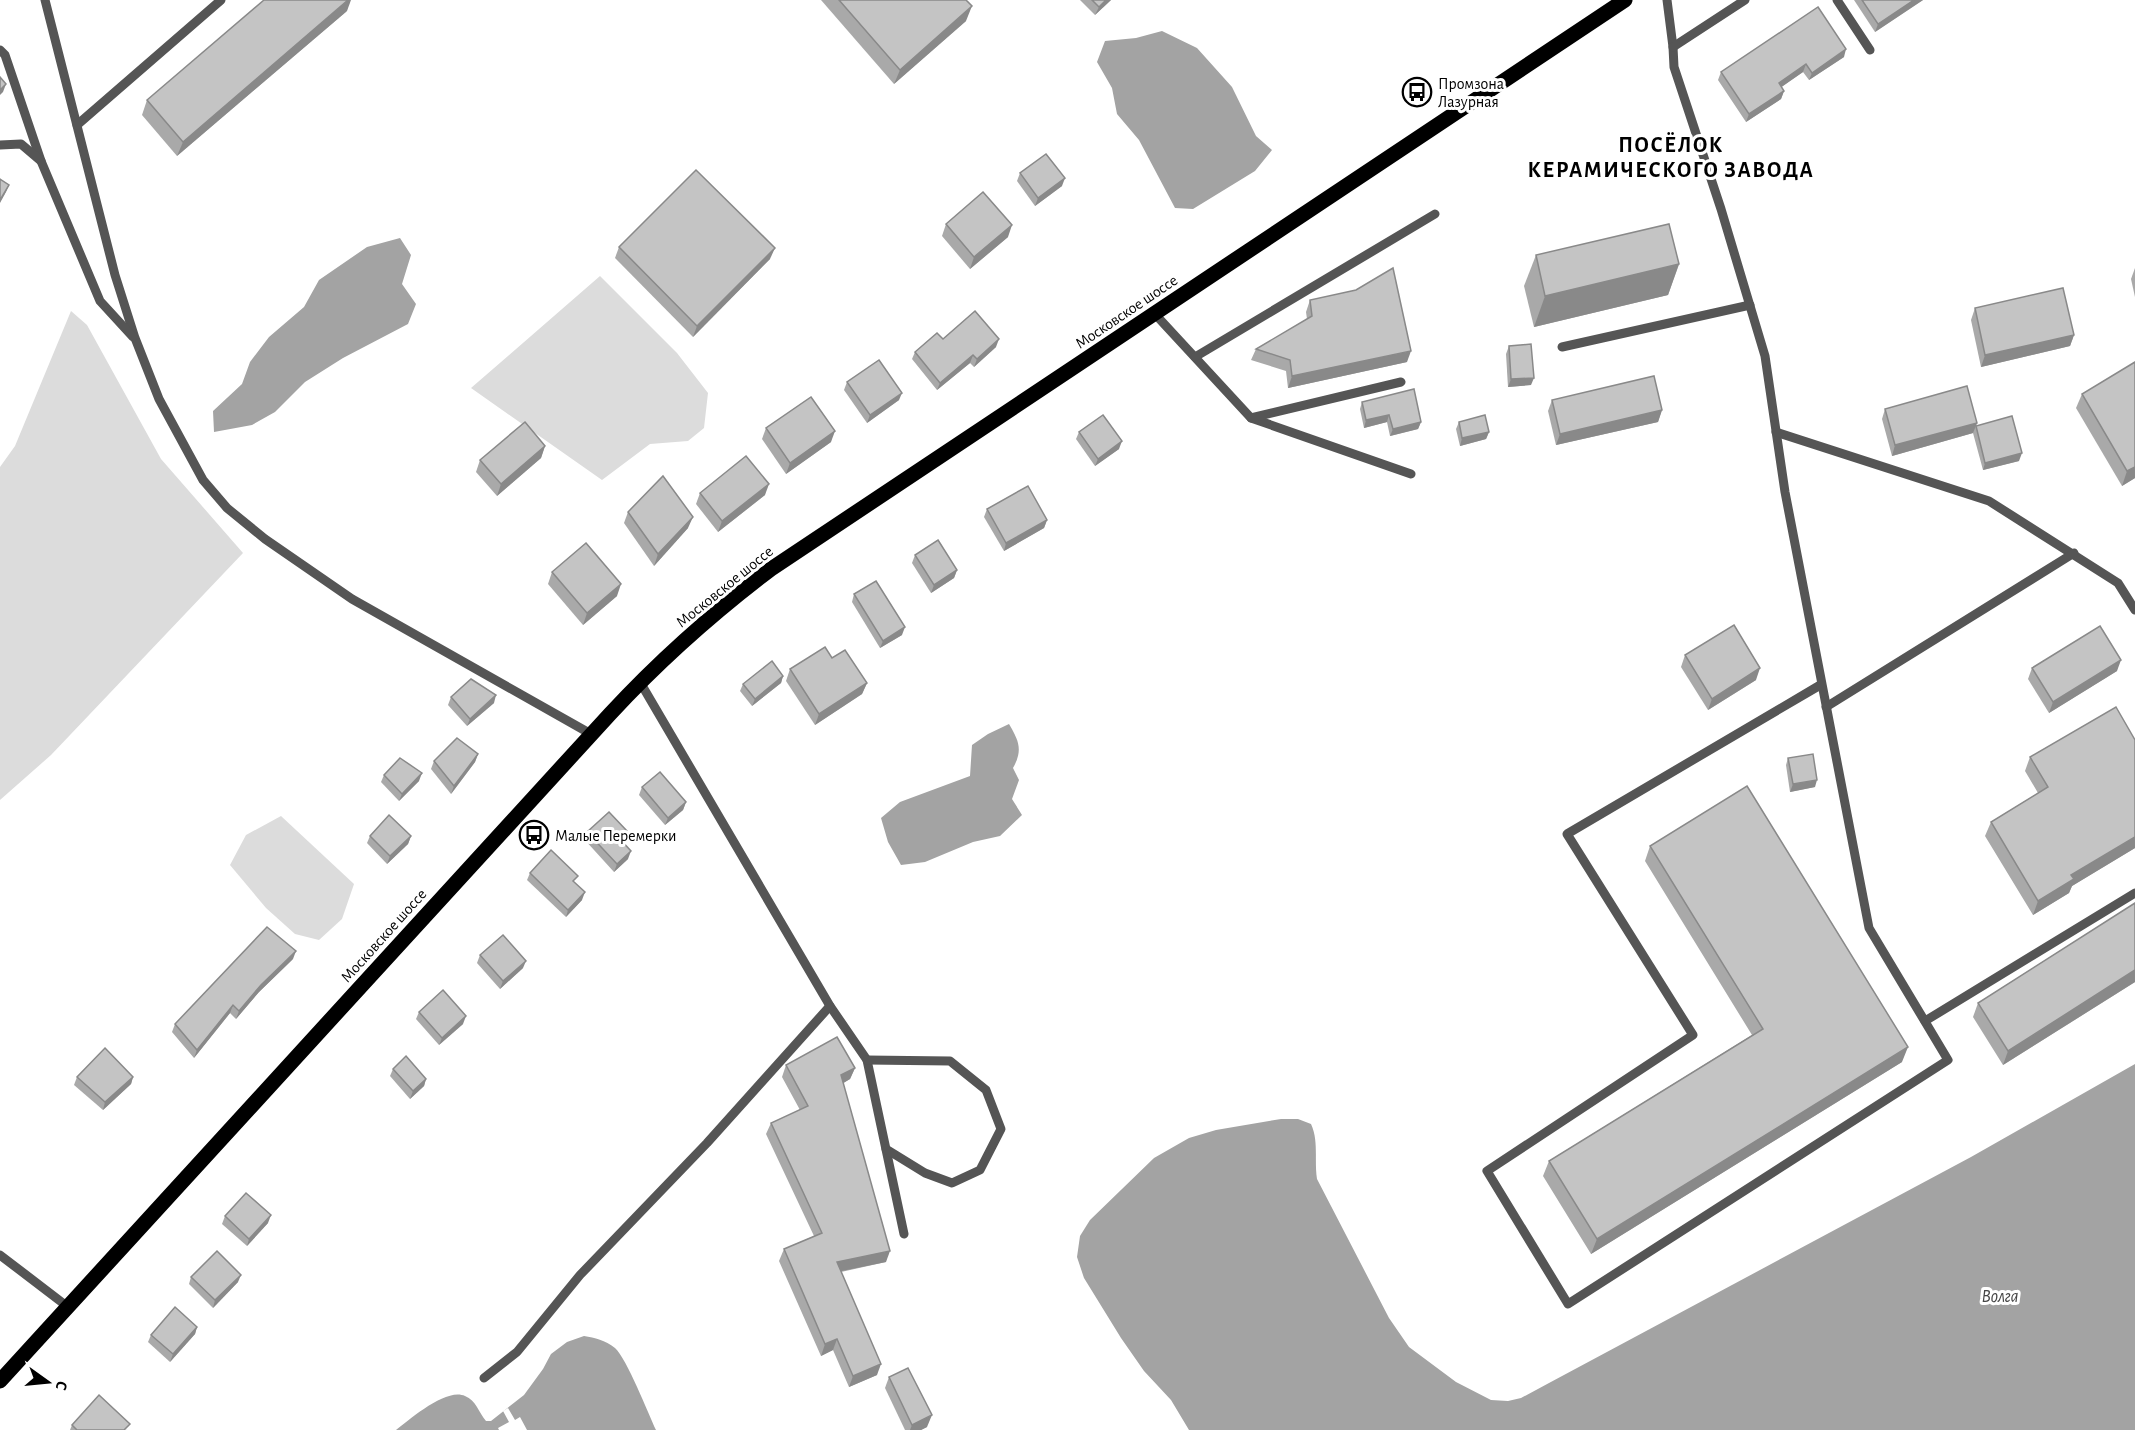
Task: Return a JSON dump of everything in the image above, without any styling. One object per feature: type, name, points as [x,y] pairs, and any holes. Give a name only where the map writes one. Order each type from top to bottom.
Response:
[{"type":"main road","name":"Московское шоссе","points":[[0,1381],[591,734],[640,682],[700,626],[771,569],[1625,0]]},
{"type":"lane","points":[[45,0],[115,275],[135,338],[159,399],[203,480],[227,508],[265,538],[352,599],[591,734]]},
{"type":"lane","points":[[77,125],[221,0]]},
{"type":"lane","points":[[1666,0],[1674,67],[1721,209],[1765,356],[1785,492],[1869,928],[1948,1060],[1568,1304],[1487,1171],[1693,1035],[1567,834],[1821,684]]},
{"type":"lane","points":[[1673,47],[1745,0]]},
{"type":"lane","points":[[1837,0],[1870,50]]},
{"type":"lane","points":[[0,50],[5,55],[41,160],[100,301],[135,338]]},
{"type":"lane","points":[[0,145],[21,144],[41,160]]},
{"type":"lane","points":[[1195,357],[1435,214]]},
{"type":"lane","points":[[1562,347],[1750,305]]},
{"type":"lane","points":[[1154,313],[1251,418],[1411,474]]},
{"type":"lane","points":[[1251,418],[1401,382]]},
{"type":"lane","points":[[1776,432],[1989,501],[2118,583],[2135,610]]},
{"type":"lane","points":[[1826,707],[2074,554]]},
{"type":"lane","points":[[640,682],[830,1006],[867,1060],[904,1234]]},
{"type":"lane","points":[[1925,1021],[2135,893]]},
{"type":"lane","points":[[484,1378],[517,1352],[580,1275],[707,1143],[830,1006]]},
{"type":"lane","points":[[867,1060],[950,1061],[986,1090],[1001,1129],[980,1170],[952,1183],[925,1173],[886,1149]]},
{"type":"lane","points":[[0,1255],[68,1307]]},
{"type":"shaded area","points":[[600,276],[677,353],[708,393],[704,428],[688,441],[650,444],[602,480],[471,388]]},
{"type":"shaded area","points":[[71,311],[87,325],[161,459],[243,553],[51,755],[0,800],[0,467],[15,446]]},
{"type":"shaded area","points":[[281,816],[354,884],[342,919],[319,940],[295,934],[266,908],[230,865],[246,835]]},
{"type":"water","points":[[1162,31],[1197,48],[1232,87],[1256,136],[1272,150],[1255,171],[1193,209],[1175,208],[1139,140],[1117,114],[1112,88],[1097,62],[1105,41],[1136,38]]},
{"type":"water","points":[[400,238],[411,255],[402,284],[416,304],[408,324],[343,358],[305,382],[275,412],[252,425],[214,432],[213,411],[242,384],[250,362],[269,337],[304,307],[319,280],[367,247]]},
{"type":"water","points":[[1009,724],[1019,751],[1013,768],[1019,780],[1012,799],[1022,815],[1000,836],[973,842],[925,862],[901,865],[888,842],[881,818],[900,802],[970,776],[972,745]]},
{"type":"water","name":"Волга","points":[[2135,1064],[2135,1430],[1189,1430],[1171,1400],[1144,1371],[1121,1338],[1084,1278],[1077,1257],[1080,1236],[1090,1220],[1154,1158],[1189,1138],[1216,1130],[1281,1119],[1298,1119],[1311,1124],[1315,1137],[1317,1179],[1389,1318],[1409,1347],[1456,1382],[1491,1400],[1508,1401],[1521,1398],[1971,1157]]},
{"type":"water","points":[[584,1336],[607,1343],[620,1354],[656,1430],[396,1430],[439,1400],[457,1394],[469,1398],[486,1421],[491,1421],[524,1395],[551,1354],[567,1342]]},
{"type":"pier","points":[[508,1408],[515,1420],[520,1417],[527,1430],[499,1430],[498,1428],[509,1422],[503,1411]]},
{"type":"building","points":[[264,0],[348,0],[183,142],[147,100]]},
{"type":"building","points":[[839,0],[966,0],[972,6],[900,70]]},
{"type":"building","points":[[1092,0],[1106,0],[1099,7]]},
{"type":"building","points":[[1862,0],[1914,0],[1878,24]]},
{"type":"building","points":[[1818,7],[1846,49],[1812,73],[1806,64],[1779,83],[1784,91],[1749,114],[1721,72]]},
{"type":"building","points":[[0,77],[6,84],[0,90]]},
{"type":"building","points":[[1046,154],[1065,178],[1038,198],[1020,173]]},
{"type":"building","points":[[696,170],[775,248],[697,326],[619,247]]},
{"type":"building","points":[[0,179],[9,185],[0,200]]},
{"type":"building","points":[[983,192],[1012,225],[974,257],[946,224]]},
{"type":"building","points":[[1669,224],[1679,264],[1545,296],[1536,255]]},
{"type":"building","points":[[1393,268],[1411,351],[1292,376],[1290,360],[1256,349],[1312,316],[1310,300],[1356,290]]},
{"type":"building","points":[[2063,288],[2074,335],[1985,355],[1975,308]]},
{"type":"building","points":[[975,311],[999,339],[977,359],[973,355],[940,383],[915,352],[937,333],[943,339]]},
{"type":"building","points":[[1531,344],[1534,378],[1511,379],[1509,346]]},
{"type":"building","points":[[879,360],[902,393],[870,415],[847,382]]},
{"type":"building","points":[[2135,362],[2135,467],[2127,471],[2082,394]]},
{"type":"building","points":[[1654,376],[1662,410],[1560,434],[1552,400]]},
{"type":"building","points":[[1967,386],[1977,423],[1895,445],[1885,409]]},
{"type":"building","points":[[1414,389],[1421,422],[1393,429],[1389,415],[1366,420],[1362,402]]},
{"type":"building","points":[[811,397],[835,431],[790,463],[766,428]]},
{"type":"building","points":[[1103,415],[1122,441],[1098,459],[1079,432]]},
{"type":"building","points":[[1485,415],[1489,432],[1462,438],[1459,422]]},
{"type":"building","points":[[2012,416],[2022,453],[1985,463],[1976,426]]},
{"type":"building","points":[[525,422],[545,446],[501,484],[480,460]]},
{"type":"building","points":[[746,456],[769,484],[722,521],[700,493]]},
{"type":"building","points":[[663,476],[693,517],[658,554],[628,512]]},
{"type":"building","points":[[1028,486],[1047,520],[1006,543],[987,509]]},
{"type":"building","points":[[938,540],[957,570],[934,585],[915,555]]},
{"type":"building","points":[[586,543],[621,584],[587,613],[552,572]]},
{"type":"building","points":[[876,581],[905,627],[883,641],[854,594]]},
{"type":"building","points":[[1734,625],[1760,668],[1712,699],[1685,655]]},
{"type":"building","points":[[2100,626],[2121,660],[2053,702],[2032,668]]},
{"type":"building","points":[[825,647],[832,658],[845,650],[867,683],[819,714],[790,669]]},
{"type":"building","points":[[772,661],[783,676],[755,699],[743,684]]},
{"type":"building","points":[[471,679],[496,695],[470,719],[451,697]]},
{"type":"building","points":[[2116,707],[2135,740],[2135,837],[2071,875],[2074,879],[2038,901],[1991,822],[2048,787],[2030,757]]},
{"type":"building","points":[[457,738],[478,754],[454,786],[434,761]]},
{"type":"building","points":[[1813,754],[1817,780],[1793,784],[1788,758]]},
{"type":"building","points":[[400,758],[422,773],[402,794],[384,775]]},
{"type":"building","points":[[660,772],[686,802],[668,818],[642,787]]},
{"type":"building","points":[[1747,786],[1908,1047],[1597,1239],[1549,1161],[1763,1029],[1650,846]]},
{"type":"building","points":[[609,812],[627,831],[619,838],[631,851],[617,864],[587,832]]},
{"type":"building","points":[[389,815],[411,836],[390,856],[370,836]]},
{"type":"building","points":[[551,850],[578,876],[573,881],[585,892],[568,910],[530,873]]},
{"type":"building","points":[[2135,903],[2135,970],[2008,1051],[1978,1003]]},
{"type":"building","points":[[267,927],[296,951],[261,985],[239,1011],[233,1005],[197,1050],[175,1024]]},
{"type":"building","points":[[503,935],[526,961],[503,981],[480,955]]},
{"type":"building","points":[[443,990],[466,1016],[442,1038],[419,1012]]},
{"type":"building","points":[[837,1037],[855,1068],[841,1075],[890,1251],[837,1262],[881,1364],[853,1376],[837,1339],[825,1344],[784,1249],[822,1233],[771,1123],[808,1106],[786,1065]]},
{"type":"building","points":[[105,1048],[133,1077],[105,1102],[77,1077]]},
{"type":"building","points":[[406,1056],[426,1079],[413,1091],[393,1069]]},
{"type":"building","points":[[246,1193],[271,1215],[249,1239],[225,1216]]},
{"type":"building","points":[[217,1251],[241,1275],[215,1300],[191,1277]]},
{"type":"building","points":[[175,1307],[197,1327],[173,1354],[151,1335]]},
{"type":"building","points":[[908,1368],[932,1415],[912,1425],[889,1377]]},
{"type":"building","points":[[99,1395],[130,1424],[124,1430],[77,1430],[72,1425]]},
{"type":"place","name":"Промзона Лазурная","points":[[1417,92]]},
{"type":"place","name":"Малые Перемерки","points":[[534,835]]},
{"type":"district","name":"ПОСЁЛОК КЕРАМИЧЕСКОГО ЗАВОДА","points":[[1671,156]]}]
